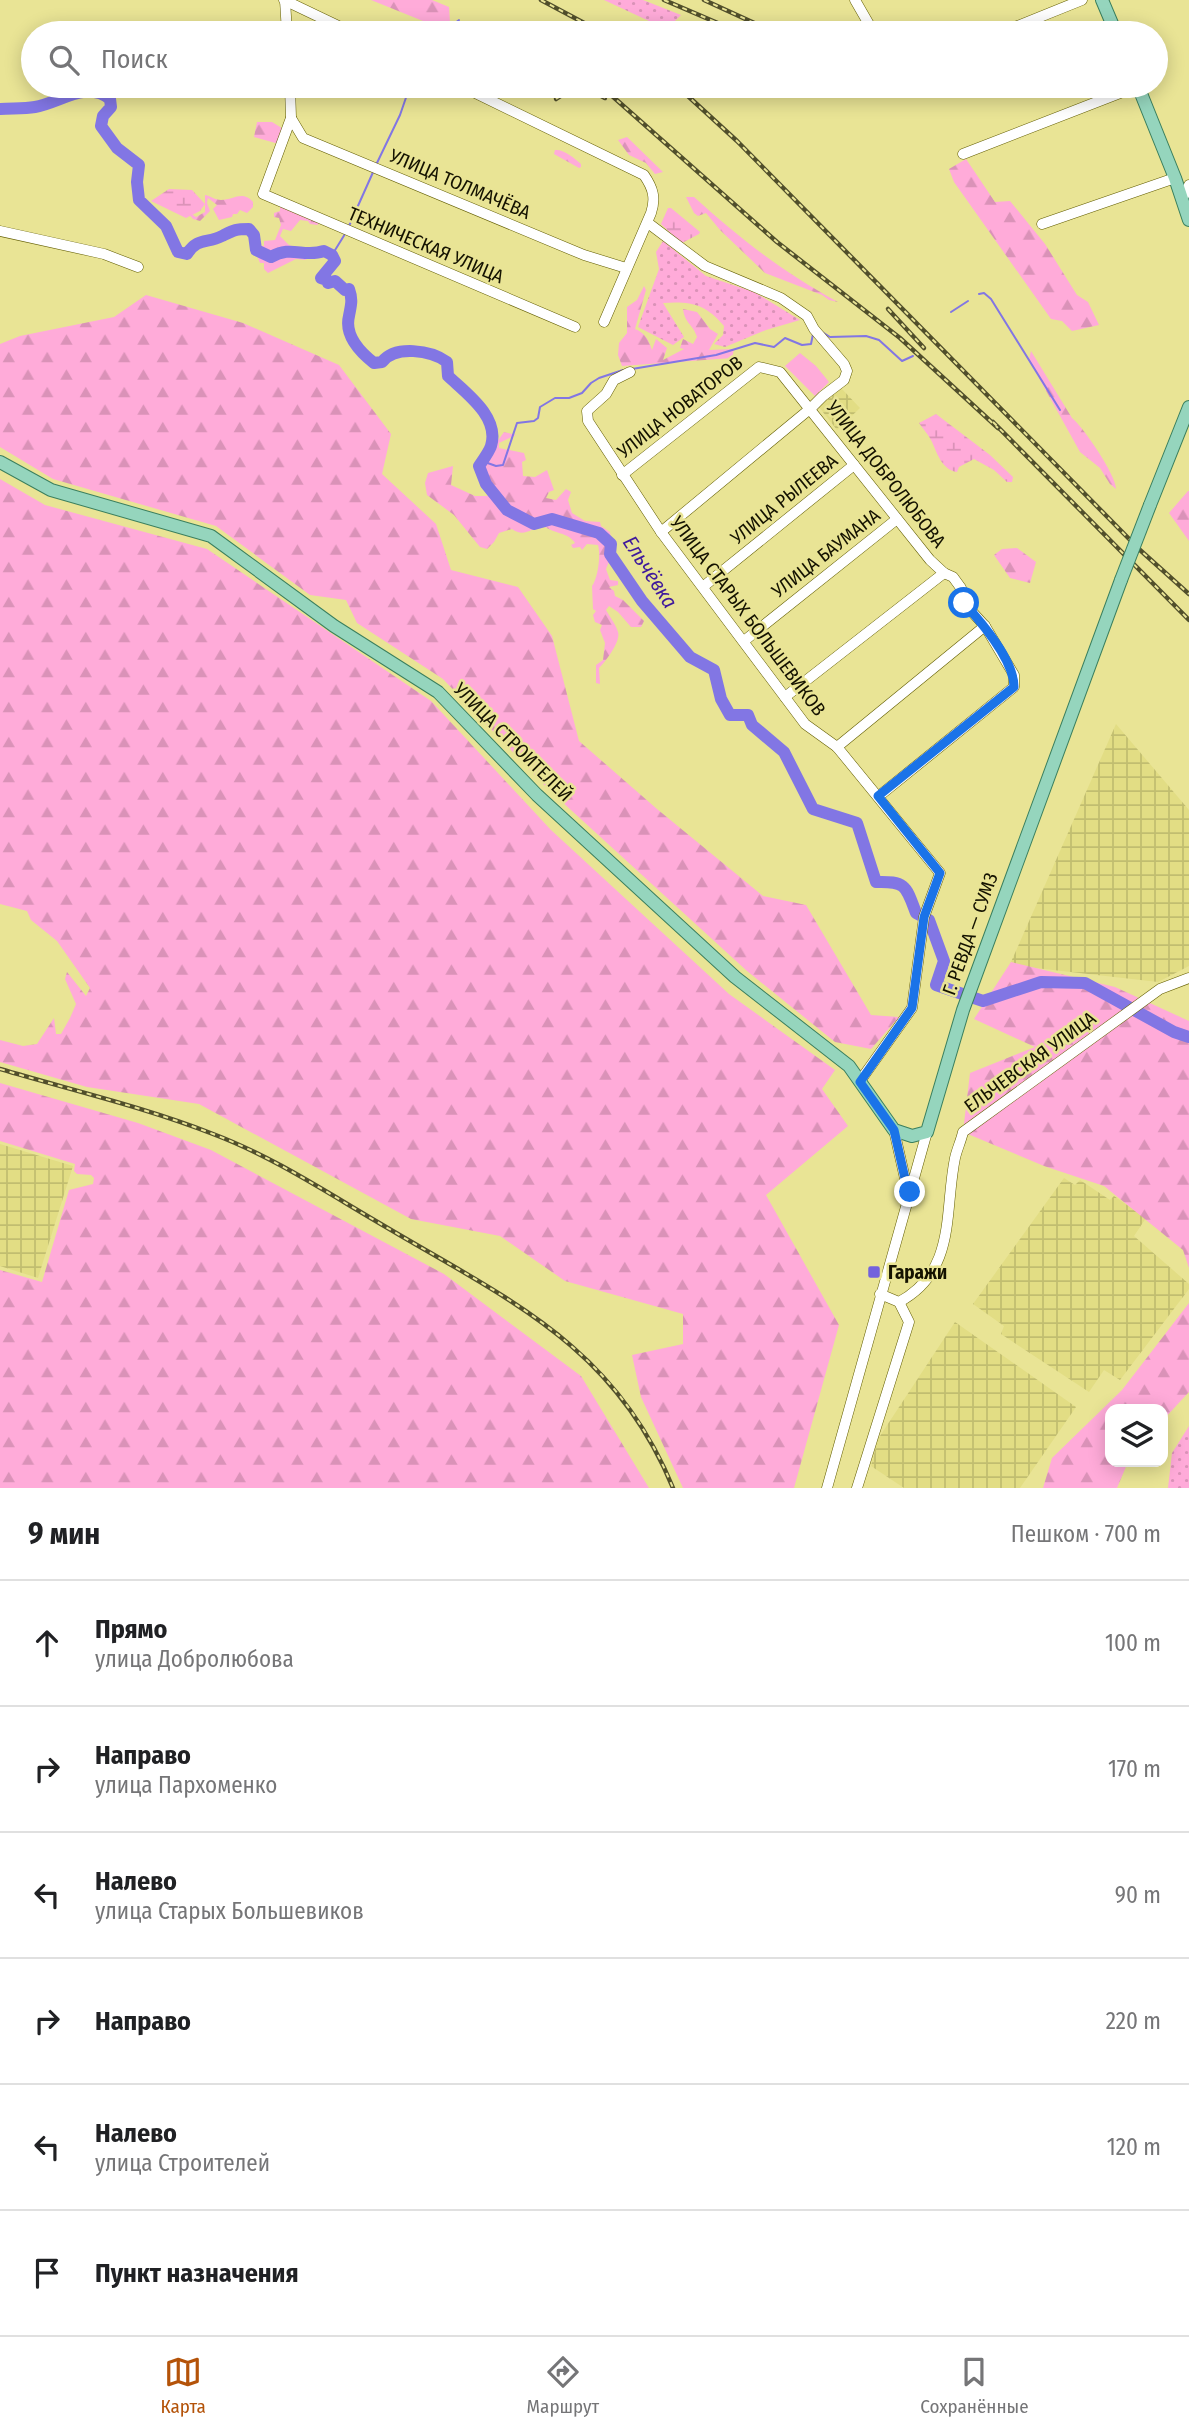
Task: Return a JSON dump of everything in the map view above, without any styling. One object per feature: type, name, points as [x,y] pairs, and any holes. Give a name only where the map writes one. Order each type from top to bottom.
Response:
[{"type":"main road","points":[[1102,0],[1111,21]]},
{"type":"main road","points":[[1143,98],[1189,220]]},
{"type":"main road","name":"Г. РЕВДА — СУМЗ","points":[[927,1132],[968,998],[1121,580],[1189,407]]},
{"type":"main road","name":"УЛИЦА СТРОИТЕЛЕЙ","points":[[0,462],[51,490],[212,536],[334,626],[438,692],[566,822],[735,977],[849,1066],[894,1130]]},
{"type":"main road","points":[[894,1130],[912,1136],[927,1132]]},
{"type":"street","points":[[286,21],[285,0],[328,21]]},
{"type":"street","points":[[855,0],[867,21]]},
{"type":"street","points":[[1030,21],[1082,0]]},
{"type":"street","points":[[290,98],[291,118]]},
{"type":"street","points":[[486,98],[644,175],[654,199],[648,223],[604,322]]},
{"type":"street","points":[[963,153],[1107,98]]},
{"type":"street","name":"ТЕХНИЧЕСКАЯ УЛИЦА","points":[[291,118],[263,194],[575,327]]},
{"type":"street","name":"УЛИЦА ТОЛМАЧЁВА","points":[[291,118],[303,138],[584,255],[626,268]]},
{"type":"street","points":[[1042,224],[1175,178]]},
{"type":"street","points":[[1182,200],[1189,185]]},
{"type":"street","points":[[648,223],[705,265],[781,298],[807,316],[814,329],[845,364],[847,371],[844,380],[661,532]]},
{"type":"street","points":[[0,231],[104,254],[138,267]]},
{"type":"street","name":"УЛИЦА ДОБРОЛЮБОВА","points":[[759,367],[780,372],[897,519],[943,573],[953,577],[961,588],[964,603],[985,626],[1014,675],[1014,687],[878,796]]},
{"type":"street","name":"УЛИЦА НОВАТОРОВ","points":[[622,475],[759,367]]},
{"type":"street","name":"УЛИЦА СТАРЫХ БОЛЬШЕВИКОВ","points":[[630,372],[614,380],[606,394],[587,411],[588,421],[661,532],[805,724],[838,747],[940,873],[924,917],[912,1008],[860,1082]]},
{"type":"street","name":"УЛИЦА РЫЛЕЕВА","points":[[704,586],[854,465]]},
{"type":"street","name":"УЛИЦА БАУМАНА","points":[[744,641],[897,519]]},
{"type":"street","points":[[785,696],[943,573]]},
{"type":"street","points":[[838,747],[985,626]]},
{"type":"street","name":"ЕЛЬЧЕВСКАЯ УЛИЦА","points":[[899,1301],[914,1293],[933,1268],[946,1241],[955,1158],[963,1132],[1160,989],[1189,978]]},
{"type":"street","name":"УЛИЦА СТРОИТЕЛЕЙ","points":[[894,1130],[910,1192]]},
{"type":"street","name":"Г. РЕВДА — СУМЗ","points":[[827,1488],[927,1132]]},
{"type":"street","points":[[857,1488],[909,1322],[899,1301],[880,1294]]},
{"type":"shaded area","points":[[841,388],[860,408],[837,430],[819,407]]},
{"type":"shaded area","points":[[1116,724],[1189,810],[1189,966],[1158,982],[1018,966],[1011,962]]},
{"type":"shaded area","points":[[0,1144],[73,1166],[38,1278],[0,1266]]},
{"type":"shaded area","points":[[1064,1178],[1075,1185],[1080,1180],[1110,1200],[1114,1196],[1146,1218],[1134,1236],[1189,1284],[1189,1289],[1120,1380],[1104,1370],[1089,1392],[1001,1334],[1004,1326],[973,1304]]},
{"type":"shaded area","points":[[955,1322],[1076,1407],[1020,1488],[904,1488],[871,1466],[878,1439]]},
{"type":"green space","points":[[371,0],[432,0],[449,7],[450,21],[423,21]]},
{"type":"green space","points":[[604,0],[643,0],[681,15],[675,21],[649,21]]},
{"type":"green space","points":[[257,122],[272,122],[285,130],[279,144],[254,137]]},
{"type":"green space","points":[[627,137],[663,172],[655,174],[646,163],[629,155],[618,140]]},
{"type":"green space","points":[[555,150],[569,154],[581,167],[554,154]]},
{"type":"green space","points":[[966,159],[995,202],[1010,201],[1045,244],[1077,295],[1088,302],[1099,325],[1072,331],[1062,321],[1051,319],[954,182],[949,169]]},
{"type":"green space","points":[[169,189],[192,190],[205,204],[200,211],[186,218],[151,201]]},
{"type":"green space","points":[[205,195],[221,200],[238,196],[249,198],[253,207],[247,213],[240,210],[232,217],[219,220],[213,209],[217,205],[208,198],[210,211],[200,221],[193,219],[182,207],[196,217],[205,212]]},
{"type":"green space","points":[[686,197],[694,197],[763,254],[798,279],[838,302],[765,273],[706,213],[698,216],[694,213]]},
{"type":"green space","points":[[280,205],[320,223],[310,224],[300,220],[291,231],[283,229],[280,236],[289,245],[303,250],[303,255],[300,256],[306,260],[296,259],[268,273],[254,249],[258,245],[264,246],[264,241],[275,240],[281,225],[274,213],[280,211]]},
{"type":"green space","points":[[668,208],[700,232],[699,234],[680,242],[661,224]]},
{"type":"green space","points":[[663,241],[706,276],[754,292],[800,320],[766,330],[725,347],[714,344],[723,335],[724,326],[711,313],[689,304],[663,303],[684,337],[673,345],[638,327],[659,269],[656,252]]},
{"type":"green space","points":[[644,286],[646,290],[635,329],[646,337],[652,350],[656,339],[667,348],[663,360],[684,349],[680,348],[683,339],[693,344],[697,337],[685,318],[683,309],[697,312],[710,329],[718,334],[709,350],[734,349],[732,358],[622,366],[618,355],[619,343],[627,333],[627,307],[637,300]]},
{"type":"green space","points":[[146,295],[243,323],[339,365],[391,434],[382,474],[436,524],[451,570],[518,587],[552,636],[579,741],[763,896],[806,905],[871,1015],[899,1017],[871,1049],[835,1042],[747,971],[548,789],[443,679],[357,623],[346,600],[310,595],[216,526],[53,479],[0,447],[0,344],[20,336],[114,317]]},
{"type":"green space","points":[[1031,351],[1072,418],[1084,431],[1111,473],[1116,489],[1100,468],[1080,452],[1029,360]]},
{"type":"green space","points":[[800,353],[816,366],[829,382],[815,396],[785,366]]},
{"type":"green space","points":[[936,414],[990,455],[1013,477],[1012,482],[1007,482],[994,470],[974,459],[959,467],[957,472],[947,468],[919,423]]},
{"type":"green space","points":[[504,432],[516,435],[499,443],[499,448],[524,453],[526,460],[522,462],[523,476],[535,477],[547,470],[554,490],[549,492],[546,498],[556,500],[566,489],[571,492],[568,500],[572,513],[585,521],[600,522],[601,526],[610,532],[613,552],[606,569],[610,580],[618,581],[618,585],[609,587],[615,596],[623,600],[644,621],[641,627],[631,627],[618,612],[609,606],[606,610],[618,636],[612,651],[599,668],[600,684],[596,683],[596,665],[603,660],[605,643],[600,630],[602,625],[595,622],[593,615],[596,611],[593,609],[592,586],[598,566],[598,545],[587,544],[582,550],[580,547],[573,548],[571,545],[575,543],[572,539],[544,526],[524,533],[512,529],[499,533],[487,549],[480,547],[454,515],[427,495],[425,483],[428,473],[453,466],[451,485],[475,496],[488,496],[476,471]]},
{"type":"green space","points":[[0,479],[45,505],[207,549],[431,701],[551,830],[729,994],[835,1070],[822,1089],[848,1126],[766,1195],[839,1325],[794,1488],[683,1488],[641,1397],[632,1355],[683,1344],[683,1314],[565,1281],[500,1236],[411,1219],[199,1104],[87,1087],[0,1062],[0,1040],[23,1046],[37,1044],[54,1018],[56,1034],[61,1034],[76,1004],[65,979],[67,972],[86,996],[90,988],[57,941],[31,920],[27,911],[0,904]]},
{"type":"green space","points":[[1189,491],[1189,541],[1169,513]]},
{"type":"green space","points":[[1017,548],[1036,562],[1030,583],[1010,578],[994,555],[1002,549]]},
{"type":"green space","points":[[1011,962],[1115,987],[1189,1021],[1189,1268],[1183,1250],[1104,1186],[1044,1166],[963,1132],[970,1073],[1035,1047],[974,1019]]},
{"type":"green space","points":[[0,1083],[138,1123],[211,1150],[444,1274],[581,1376],[649,1488],[0,1488],[0,1270],[42,1282],[69,1190],[93,1184],[94,1178],[91,1175],[77,1174],[74,1171],[75,1164],[0,1141]]},
{"type":"green space","points":[[1189,1303],[1189,1392],[1168,1415],[1168,1404],[1108,1404],[1122,1390]]},
{"type":"green space","points":[[1105,1407],[1105,1467],[1126,1467],[1117,1488],[1043,1488],[1052,1458]]},
{"type":"green space","points":[[1189,1426],[1189,1488],[1168,1488],[1172,1453]]},
{"type":"waterway","name":"Ельчёвка","points":[[0,109],[35,107],[62,98]]},
{"type":"waterway","name":"Ельчёвка","points":[[108,98],[111,107],[103,116],[101,126],[117,148],[139,165],[139,200],[166,226],[178,252],[187,254],[199,243],[235,230],[249,229],[254,235],[256,250],[271,257],[285,252],[324,251],[332,255],[335,261],[321,278],[328,283],[335,281],[345,290],[349,289],[349,330],[354,343],[369,359],[374,363],[382,362],[395,353],[413,351],[423,352],[447,362],[448,376],[480,407],[491,425],[491,446],[479,466],[486,484],[507,510],[534,524],[552,519],[599,533],[611,544],[610,554],[642,601],[690,657],[714,670],[721,699],[730,715],[748,715],[752,725],[784,752],[813,809],[857,823],[876,882],[899,884],[907,891],[916,913],[929,920],[944,961],[936,985],[983,1001],[1041,982],[1085,983],[1174,1032],[1189,1037]]},
{"type":"waterway","points":[[376,165],[406,98]]},
{"type":"waterway","points":[[349,226],[374,170]]},
{"type":"waterway","points":[[332,255],[345,234]]},
{"type":"waterway","points":[[979,294],[984,293],[991,299],[1060,410]]},
{"type":"waterway","points":[[951,312],[968,301]]},
{"type":"waterway","points":[[819,330],[830,337],[866,336],[879,340],[902,361],[913,356]]},
{"type":"waterway","points":[[632,369],[716,355],[755,343],[774,347],[785,338],[802,345],[811,344],[813,334]]},
{"type":"waterway","points":[[482,461],[496,466],[503,465],[517,423],[534,421],[538,418],[540,407],[555,398],[569,398],[582,393],[599,378],[623,370]]},
{"type":"railway","points":[[541,0],[580,21]]},
{"type":"railway","points":[[664,0],[713,21]]},
{"type":"railway","points":[[704,0],[750,21]]},
{"type":"railway","points":[[614,98],[777,242],[900,338],[998,428]]},
{"type":"railway","points":[[690,98],[737,141],[1140,550],[1189,594]]},
{"type":"railway","points":[[888,309],[924,348]]},
{"type":"railway","points":[[993,422],[1189,620]]},
{"type":"railway","points":[[0,1069],[161,1115],[236,1143],[301,1177],[516,1304],[589,1362],[621,1398],[649,1439],[673,1488]]},
{"type":"place","name":"Гаражи","points":[[874,1272]]},
{"type":"route","points":[[910,1192],[894,1130],[860,1082],[912,1008],[924,917],[940,873],[878,796],[1014,687],[1014,675],[985,626],[964,603]]}]
